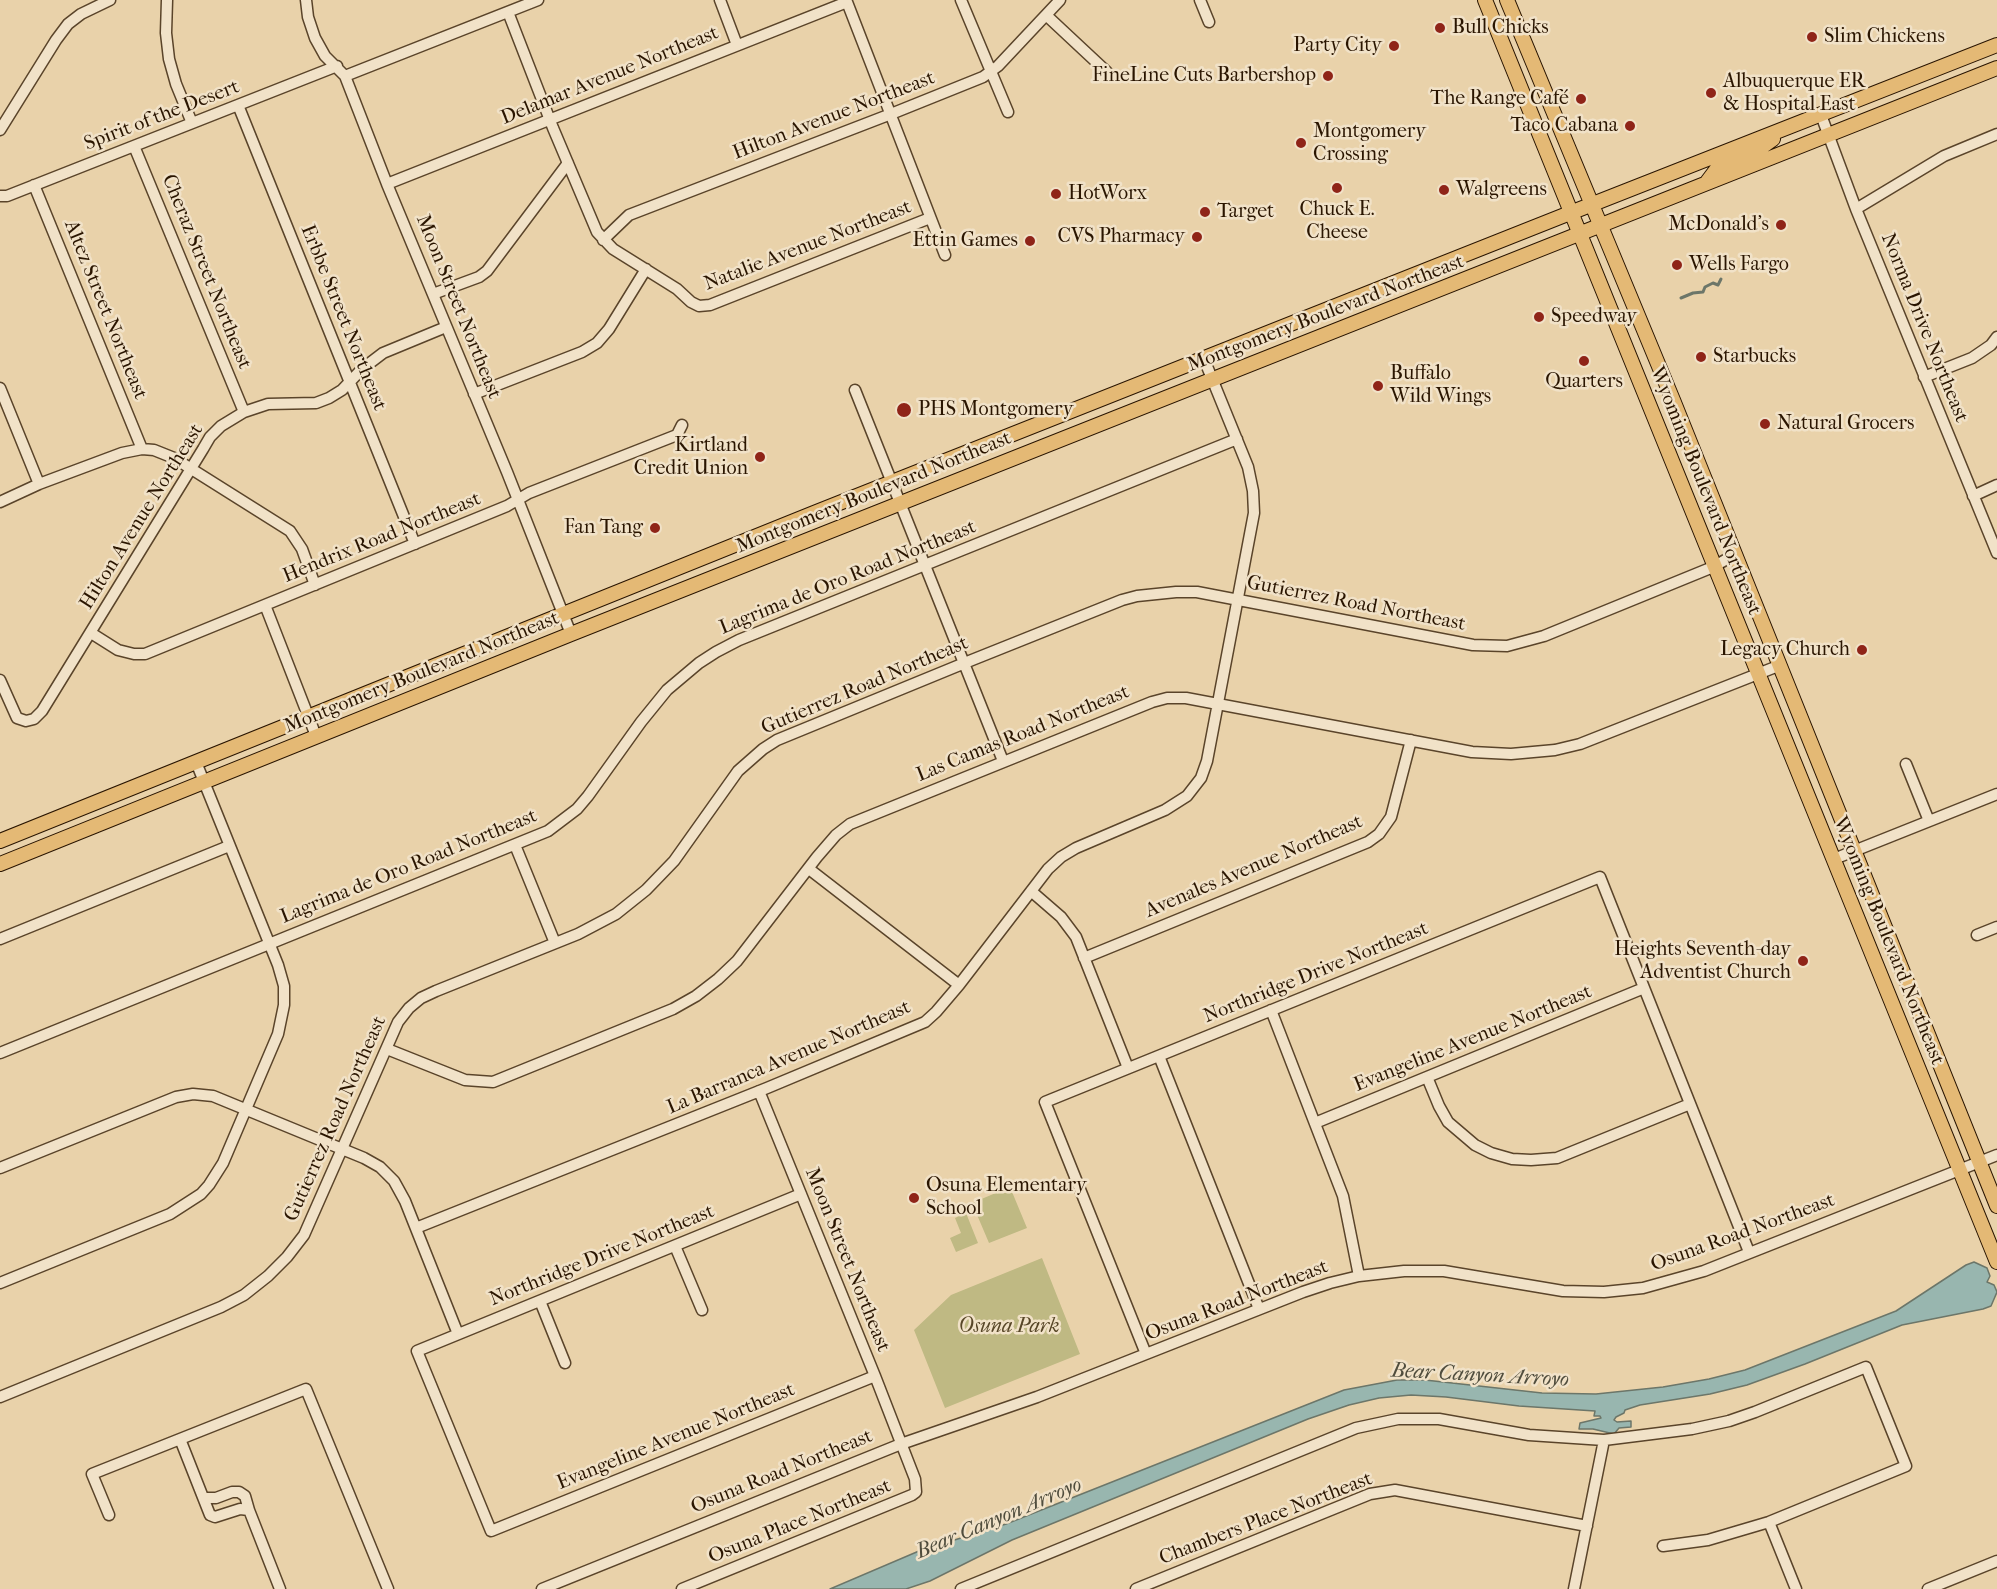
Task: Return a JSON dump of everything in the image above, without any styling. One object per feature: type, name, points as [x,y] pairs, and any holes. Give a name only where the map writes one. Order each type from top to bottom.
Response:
[{"type":"main road","name":"Wyoming Boulevard Northeast","points":[[1485,0],[1713,567],[1759,674],[1995,1257]]},
{"type":"main road","name":"Wyoming Boulevard Northeast","points":[[1507,0],[1601,226],[1997,1206]]},
{"type":"main road","name":"Montgomery Boulevard Northeast","points":[[0,841],[563,614],[1997,45]]},
{"type":"main road","name":"Montgomery Boulevard Northeast","points":[[0,864],[571,634],[1997,68]]},
{"type":"main road","points":[[1706,184],[1716,170],[1752,154],[1789,127]]},
{"type":"street","points":[[167,0],[166,33],[169,59],[176,84],[192,123]]},
{"type":"street","name":"Moon Street Northeast","points":[[306,0],[308,17],[315,38],[325,56],[345,76],[571,634]]},
{"type":"street","points":[[345,76],[537,0]]},
{"type":"street","points":[[720,0],[737,45]]},
{"type":"street","points":[[961,0],[1008,112]]},
{"type":"street","name":"Hilton Avenue Northeast","points":[[603,240],[629,215],[891,114],[991,72],[1060,0]]},
{"type":"street","points":[[1200,0],[1209,22]]},
{"type":"street","points":[[0,130],[68,24],[105,1]]},
{"type":"street","name":"Delamar Avenue Northeast","points":[[387,184],[847,2],[891,114]]},
{"type":"street","points":[[474,394],[582,352],[597,343],[609,329],[646,269],[603,240],[591,222],[508,12]]},
{"type":"street","points":[[1046,15],[1107,72]]},
{"type":"street","name":"Spirit of the Desert","points":[[0,196],[7,196],[337,66]]},
{"type":"street","name":"Erbbe Street Northeast","points":[[238,105],[415,544]]},
{"type":"street","points":[[891,114],[945,255]]},
{"type":"street","name":"Norma Drive Northeast","points":[[1821,115],[1856,209],[1997,553]]},
{"type":"street","points":[[1856,209],[1944,156],[1997,135]]},
{"type":"street","name":"Cheraz Street Northeast","points":[[134,146],[244,412]]},
{"type":"street","points":[[433,294],[479,277],[488,271],[568,163]]},
{"type":"street","name":"Altez Street Northeast","points":[[34,185],[142,449]]},
{"type":"street","name":"Natalie Avenue Northeast","points":[[646,269],[677,289],[691,302],[699,306],[710,305],[930,218]]},
{"type":"street","name":"Hilton Avenue Northeast","points":[[0,680],[17,718],[26,721],[42,711],[210,437],[221,426],[244,412],[268,404],[316,403],[338,393],[372,360],[383,353],[446,327]]},
{"type":"street","points":[[1924,377],[1972,358],[1991,345],[1997,337]]},
{"type":"street","name":"La Barranca Avenue Northeast","points":[[416,1228],[925,1022],[959,986],[1048,869],[1076,848],[1165,810],[1187,796],[1201,778],[1207,761],[1254,513],[1253,491],[1248,468],[1204,359]]},
{"type":"street","points":[[0,388],[39,484]]},
{"type":"street","points":[[855,390],[1003,761]]},
{"type":"street","name":"Hendrix Road Northeast","points":[[91,633],[118,650],[145,654],[415,544],[518,500],[529,493],[677,435],[682,425]]},
{"type":"street","name":"Lagrima de Oro Road Northeast","points":[[0,1053],[548,831],[577,809],[654,706],[680,678],[699,663],[739,640],[1237,439]]},
{"type":"street","points":[[0,502],[39,484],[122,453],[142,449],[164,453],[290,531],[302,549],[315,585]]},
{"type":"street","points":[[1973,496],[1997,485]]},
{"type":"street","name":"Gutierrez Road Northeast","points":[[0,1397],[220,1307],[244,1295],[268,1276],[304,1235],[344,1149],[398,1022],[408,1008],[421,998],[597,925],[616,914],[646,890],[674,861],[728,784],[749,760],[763,749],[792,733],[1122,600],[1137,596],[1197,592],[1473,645],[1507,646],[1544,636],[1713,567],[1734,555]]},
{"type":"street","points":[[265,605],[316,736]]},
{"type":"street","name":"Las Camas Road Northeast","points":[[387,1049],[465,1080],[493,1082],[653,1018],[696,996],[718,979],[736,960],[836,835],[850,824],[1152,702],[1186,698],[1491,754],[1555,750],[1603,736],[1778,666]]},
{"type":"street","name":"Avenales Avenue Northeast","points":[[1084,958],[1368,842],[1379,834],[1394,809],[1411,740]]},
{"type":"street","points":[[0,1282],[170,1214],[192,1201],[217,1174],[278,1034],[284,1005],[284,987],[196,762]]},
{"type":"street","points":[[1906,764],[1929,821]]},
{"type":"street","points":[[1834,859],[1997,794]]},
{"type":"street","points":[[515,845],[555,943]]},
{"type":"street","points":[[0,939],[229,846]]},
{"type":"street","points":[[809,868],[959,986]]},
{"type":"street","name":"Northridge Drive Northeast","points":[[1146,1354],[1045,1102],[1600,877],[1644,988]]},
{"type":"street","points":[[1031,891],[1061,917],[1076,937],[1128,1068]]},
{"type":"street","points":[[1977,935],[1997,927]]},
{"type":"street","points":[[1644,988],[1749,1252]]},
{"type":"street","name":"Evangeline Avenue Northeast","points":[[1316,1123],[1644,988]]},
{"type":"street","points":[[1271,1010],[1343,1196],[1359,1276]]},
{"type":"street","points":[[1159,1056],[1259,1309]]},
{"type":"street","points":[[1427,1077],[1448,1122],[1475,1145],[1491,1153],[1512,1159],[1557,1158],[1690,1104]]},
{"type":"street","name":"Moon Street Northeast","points":[[759,1091],[901,1444]]},
{"type":"street","points":[[0,1168],[176,1097],[204,1094],[344,1149],[380,1167],[394,1180],[405,1201],[458,1334]]},
{"type":"street","name":"Osuna Road Northeast","points":[[542,1589],[901,1444],[1037,1397],[1303,1292],[1359,1276],[1404,1271],[1451,1272],[1563,1291],[1604,1292],[1642,1288],[1704,1271],[1997,1155]]},
{"type":"street","name":"Northridge Drive Northeast","points":[[491,1531],[417,1351],[801,1194]]},
{"type":"street","points":[[675,1246],[702,1310]]},
{"type":"street","points":[[540,1301],[566,1363]]},
{"type":"street","points":[[961,1589],[1356,1428],[1398,1419],[1439,1419],[1529,1436],[1604,1440],[1692,1429],[1729,1421],[1866,1367],[1906,1466],[1769,1522],[1708,1540],[1663,1546]]},
{"type":"street","name":"Evangeline Avenue Northeast","points":[[491,1531],[875,1376]]},
{"type":"street","points":[[109,1515],[92,1474],[306,1389],[388,1589]]},
{"type":"street","points":[[180,1439],[210,1515],[215,1517],[240,1509],[249,1510]]},
{"type":"street","points":[[1574,1589],[1604,1440]]},
{"type":"street","name":"Osuna Place Northeast","points":[[682,1589],[912,1496],[916,1492],[917,1485],[901,1444]]},
{"type":"street","name":"Chambers Place Northeast","points":[[1136,1589],[1370,1494],[1395,1490],[1587,1526]]},
{"type":"street","points":[[204,1498],[212,1498],[232,1491],[245,1496],[280,1589]]},
{"type":"street","points":[[1769,1522],[1796,1589]]},
{"type":"street","points":[[1928,1589],[1997,1561]]},
{"type":"green space","points":[[1010,1187],[1027,1228],[989,1243],[972,1203]]},
{"type":"green space","points":[[966,1213],[978,1243],[956,1252],[950,1238],[961,1233],[955,1218]]},
{"type":"green space","name":"Osuna Park","points":[[1042,1258],[1080,1354],[945,1408],[914,1330],[951,1295]]},
{"type":"water","points":[[1974,1262],[1987,1268],[1990,1276],[1987,1282],[1994,1285],[1997,1292],[1991,1306],[1902,1325],[1747,1385],[1710,1394],[1640,1405],[1625,1410],[1614,1420],[1617,1422],[1631,1421],[1631,1427],[1619,1428],[1614,1434],[1593,1429],[1579,1429],[1580,1423],[1601,1418],[1594,1416],[1595,1411],[1519,1406],[1446,1397],[1411,1395],[1379,1398],[1308,1419],[1012,1540],[930,1581],[906,1589],[830,1589],[919,1551],[1006,1524],[1344,1390],[1397,1380],[1425,1380],[1542,1393],[1596,1394],[1663,1387],[1709,1379],[1745,1370],[1896,1311]]},
{"type":"waterway","points":[[1681,298],[1703,292],[1705,287],[1713,283],[1718,285],[1721,279]]},
{"type":"place","name":"Bull Chicks","points":[[1440,28]]},
{"type":"place","name":"Slim Chickens","points":[[1812,37]]},
{"type":"place","name":"Party City","points":[[1394,46]]},
{"type":"place","name":"FineLine Cuts Barbershop","points":[[1328,76]]},
{"type":"place","name":"Albuquerque ER & Hospital East","points":[[1711,93]]},
{"type":"place","name":"The Range Café","points":[[1581,99]]},
{"type":"place","name":"Taco Cabana","points":[[1630,126]]},
{"type":"place","name":"Montgomery Crossing","points":[[1301,143]]},
{"type":"place","name":"Chuck E. Cheese","points":[[1337,188]]},
{"type":"place","name":"Walgreens","points":[[1444,190]]},
{"type":"place","name":"HotWorx","points":[[1056,194]]},
{"type":"place","name":"Target","points":[[1205,212]]},
{"type":"place","name":"McDonald's","points":[[1781,225]]},
{"type":"place","name":"CVS Pharmacy","points":[[1197,237]]},
{"type":"place","name":"Ettin Games","points":[[1030,241]]},
{"type":"place","name":"Wells Fargo","points":[[1677,265]]},
{"type":"place","name":"Speedway","points":[[1539,317]]},
{"type":"place","name":"Starbucks","points":[[1701,357]]},
{"type":"place","name":"Quarters","points":[[1584,361]]},
{"type":"place","name":"Buffalo Wild Wings","points":[[1378,386]]},
{"type":"place","name":"PHS Montgomery","points":[[904,410]]},
{"type":"place","name":"Natural Grocers","points":[[1765,424]]},
{"type":"place","name":"Kirtland Credit Union","points":[[760,457]]},
{"type":"place","name":"Fan Tang","points":[[655,528]]},
{"type":"place","name":"Legacy Church","points":[[1862,650]]},
{"type":"place","name":"Heights Seventh-day Adventist Church","points":[[1803,961]]},
{"type":"place","name":"Osuna Elementary School","points":[[914,1198]]},
{"type":"water label","name":"Bear Canyon Arroyo","points":[[1480,1376]]},
{"type":"water label","name":"Bear Canyon Arroyo","points":[[999,1519]]}]
